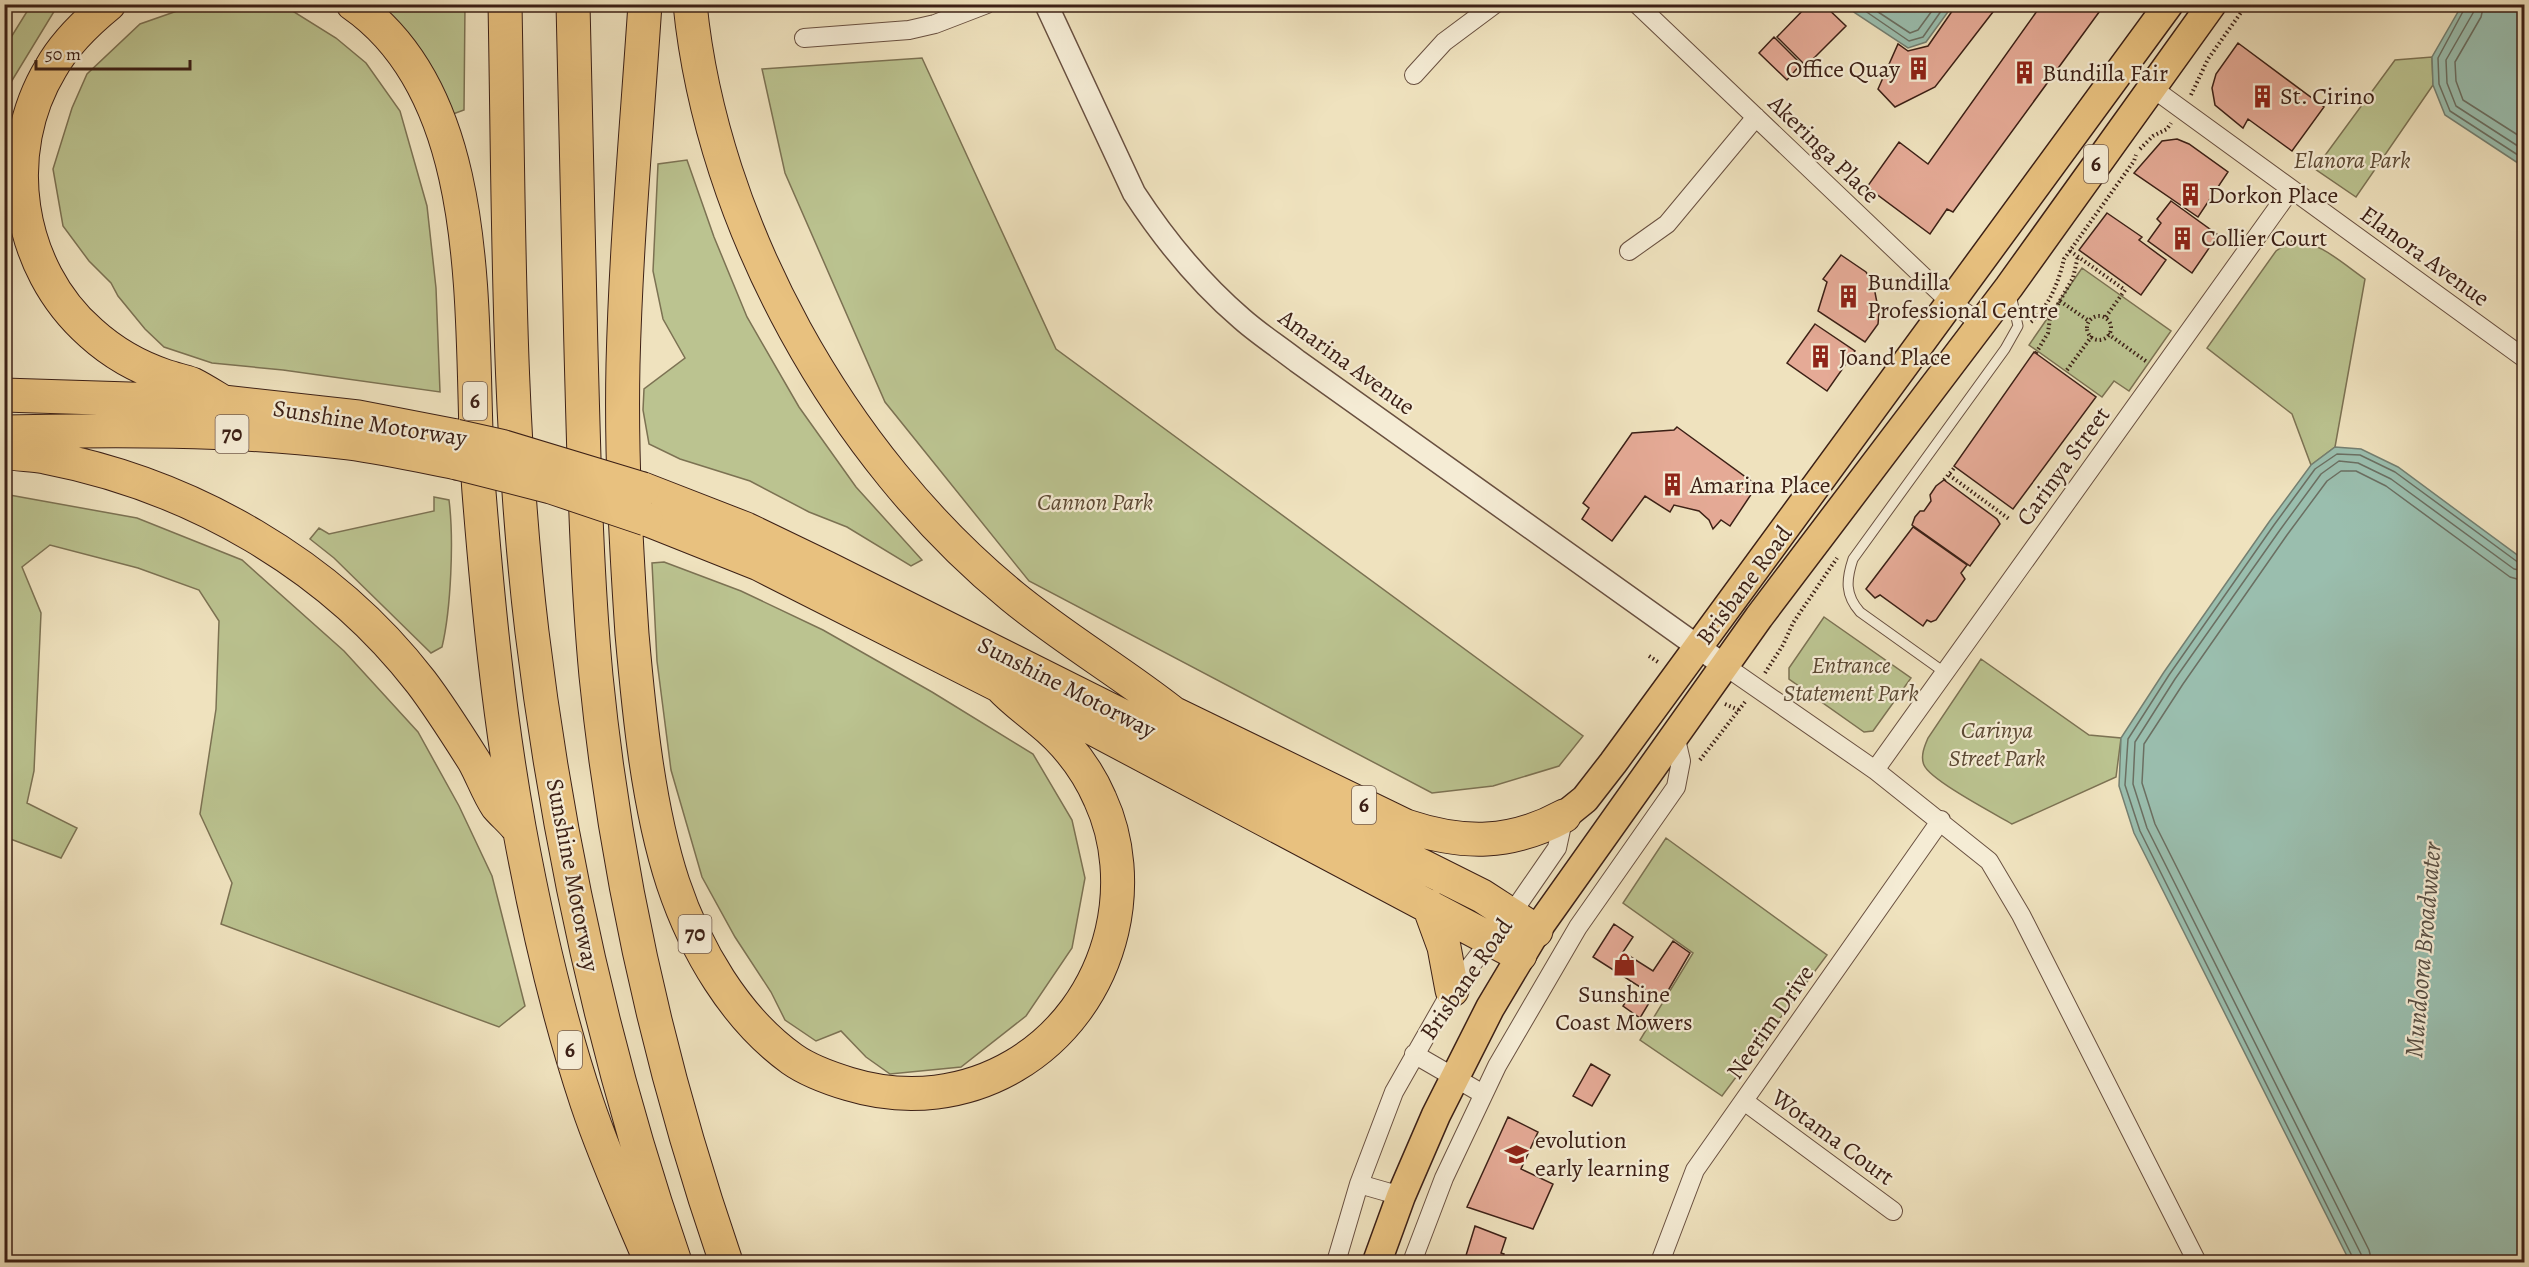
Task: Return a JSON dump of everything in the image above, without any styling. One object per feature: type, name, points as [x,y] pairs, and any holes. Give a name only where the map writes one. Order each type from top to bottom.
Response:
[{"type":"highway","name":"6","points":[[109,4],[72,39],[51,67],[37,95],[26,126],[21,158],[21,191],[25,222],[48,282],[66,308],[90,333],[113,351],[141,367],[192,384],[223,402]]},
{"type":"highway","name":"6","points":[[352,4],[385,32],[406,58],[426,93],[442,129],[455,169],[467,241],[479,488],[493,642],[505,743],[519,829],[548,966],[569,1047],[588,1106],[651,1263]]},
{"type":"highway","name":"Sunshine Motorway","points":[[505,4],[510,255],[516,406],[532,631],[569,868],[592,973],[630,1117],[675,1263]]},
{"type":"highway","name":"Sunshine Motorway","points":[[573,4],[587,532],[598,688],[622,866],[642,966],[670,1081],[726,1263]]},
{"type":"highway","name":"70","points":[[645,4],[628,241],[623,366],[623,453],[626,556],[636,678],[652,794],[673,882],[708,961],[739,1008],[767,1039],[795,1061],[827,1077],[867,1089],[924,1094],[955,1089],[990,1078],[1013,1067],[1047,1043],[1084,1001],[1098,974],[1108,946],[1116,905],[1117,861],[1111,827],[1101,800],[1084,770],[1063,742],[1015,703],[1000,686]]},
{"type":"highway","points":[[690,4],[707,104],[728,176],[747,228],[774,289],[807,352],[856,429],[937,527],[1011,595],[1067,638],[1141,687],[1173,713]]},
{"type":"highway","name":"Sunshine Motorway","points":[[4,395],[223,402],[358,417],[457,449]]},
{"type":"highway","name":"Sunshine Motorway","points":[[4,432],[171,431],[457,449],[511,449],[644,504],[1000,686],[1041,700],[1429,906],[1514,935]]},
{"type":"highway","points":[[4,452],[53,459],[152,487],[229,522],[289,558],[343,600],[413,673],[459,737],[496,804],[519,829]]},
{"type":"highway","name":"Sunshine Motorway","points":[[644,504],[737,525],[791,550],[1482,896],[1514,935]]},
{"type":"highway","name":"6","points":[[791,550],[833,558],[1136,700],[1173,713],[1406,826],[1425,832],[1467,839],[1509,838],[1528,833],[1564,816]]},
{"type":"highway","points":[[1429,906],[1444,947],[1452,990]]},
{"type":"main road","name":"Brisbane Road","points":[[1564,816],[1594,788],[2169,4]]},
{"type":"main road","name":"Brisbane Road","points":[[1377,1263],[1401,1196],[1514,935],[1675,735],[2009,287],[2212,4]]},
{"type":"street","points":[[804,38],[909,30],[935,24],[987,4]]},
{"type":"street","name":"Amarina Avenue","points":[[1046,4],[1134,192],[1171,245],[1214,292],[1242,319],[1298,361],[1725,666]]},
{"type":"street","points":[[1414,75],[1444,42],[1495,4]]},
{"type":"street","name":"Akeringa Place","points":[[1637,4],[1951,303],[1981,323]]},
{"type":"street","name":"Elanora Avenue","points":[[2151,87],[2524,357]]},
{"type":"street","points":[[1629,250],[1667,224],[1756,117]]},
{"type":"street","name":"Carinya Street","points":[[1875,770],[2291,189]]},
{"type":"street","points":[[1725,666],[1875,770],[1941,820],[1989,861],[2016,906],[2197,1263]]},
{"type":"street","points":[[1412,1263],[1444,1178],[1483,1094],[1578,927],[1676,787],[1682,761],[1675,735]]},
{"type":"street","name":"Brisbane Road","points":[[1336,1263],[1359,1184],[1383,1117],[1414,1054],[1452,990],[1514,935],[1557,848],[1564,816]]},
{"type":"street","name":"Neerim Drive","points":[[1660,1263],[1695,1170],[1941,820]]},
{"type":"street","points":[[1414,1054],[1483,1094]]},
{"type":"street","name":"Wotama Court","points":[[1744,1101],[1893,1211]]},
{"type":"street","points":[[1359,1184],[1401,1196]]},
{"type":"lane","points":[[1944,672],[1860,612],[1851,601],[1847,584],[1848,574],[1853,559],[2005,349],[2018,326],[2009,287]]},
{"type":"path","points":[[2070,250],[2125,290],[2105,318]]},
{"type":"path","points":[[2036,353],[2048,333],[2049,318],[2073,278],[2078,256]]},
{"type":"path","points":[[2060,301],[2089,321]]},
{"type":"path","points":[[2100,316],[2105,318],[2110,325],[2108,334],[2102,339],[2092,336],[2087,328],[2089,321],[2100,316]]},
{"type":"path","points":[[2108,334],[2161,371]]},
{"type":"path","points":[[2067,370],[2092,336]]},
{"type":"path","points":[[1944,480],[1955,467]]},
{"type":"path","points":[[1948,475],[2009,519]]},
{"type":"path","points":[[1649,656],[1661,664]]},
{"type":"path","points":[[1724,704],[1739,710]]},
{"type":"green space","points":[[197,4],[283,5],[336,38],[366,63],[400,111],[427,206],[436,288],[440,392],[283,370],[212,363],[164,347],[145,329],[118,296],[111,283],[89,261],[63,226],[53,169],[72,108],[87,74],[140,24]]},
{"type":"green space","points":[[31,5],[58,5],[5,92],[5,47]]},
{"type":"green space","points":[[381,5],[465,5],[464,110],[453,114],[439,84],[414,42]]},
{"type":"green space","name":"Elanora Park","points":[[2432,57],[2433,85],[2356,197],[2315,169],[2395,60]]},
{"type":"green space","name":"Cannon Park","points":[[922,58],[1056,349],[1583,736],[1559,766],[1493,786],[1432,793],[1029,581],[885,402],[785,173],[762,69]]},
{"type":"green space","points":[[687,160],[714,237],[747,317],[799,407],[856,487],[922,560],[911,566],[847,527],[809,512],[750,481],[680,459],[649,444],[643,410],[644,389],[685,358],[663,319],[653,271],[658,164]]},
{"type":"green space","points":[[2291,241],[2311,244],[2321,249],[2365,279],[2335,447],[2311,465],[2292,414],[2207,348],[2276,251]]},
{"type":"green space","points":[[2082,268],[2171,331],[2129,391],[2114,381],[2102,397],[2029,345]]},
{"type":"green space","points":[[4,494],[137,518],[242,560],[344,651],[418,732],[459,806],[492,876],[525,1006],[499,1027],[221,924],[232,883],[200,814],[216,709],[219,621],[199,590],[138,568],[50,545],[22,567],[41,613],[34,771],[27,803],[77,828],[61,858],[5,837]]},
{"type":"green space","points":[[434,497],[449,500],[451,554],[448,613],[442,647],[431,653],[334,558],[310,539],[319,528],[329,534],[434,511]]},
{"type":"green space","points":[[664,562],[741,591],[823,630],[932,692],[1033,754],[1072,820],[1085,878],[1072,948],[1026,1016],[961,1067],[890,1074],[866,1057],[841,1031],[816,1041],[785,1020],[771,992],[735,937],[702,877],[671,770],[657,661],[652,563]]},
{"type":"green space","name":"Entrance Statement Park","points":[[1824,617],[1911,678],[1873,731],[1864,732],[1789,679],[1789,668]]},
{"type":"green space","name":"Carinya Street Park","points":[[1981,659],[2089,735],[2121,738],[2116,777],[2012,824],[1938,779],[1924,765],[1923,751],[1928,738]]},
{"type":"green space","points":[[1666,838],[1827,955],[1722,1096],[1640,1040],[1693,953],[1623,903]]},
{"type":"water","points":[[1846,5],[1953,5],[1926,42],[1908,48]]},
{"type":"water","points":[[2462,5],[2524,5],[2524,167],[2445,115],[2433,85],[2432,57]]},
{"type":"water","name":"Mundoora Broadwater","points":[[2335,447],[2361,449],[2398,467],[2524,560],[2524,1262],[2350,1262],[2134,833],[2119,786],[2121,738],[2164,672],[2269,522],[2311,465]]},
{"type":"building","points":[[1809,4],[1823,4],[1846,26],[1806,66],[1777,37]]},
{"type":"building","name":"Office Quay","points":[[1957,4],[1992,4],[1996,8],[1935,87],[1895,107],[1878,89],[1898,44],[1908,51],[1928,46]]},
{"type":"building","name":"Bundilla Fair","points":[[2042,4],[2105,4],[1953,212],[1947,209],[1930,234],[1867,187],[1899,142],[1928,164]]},
{"type":"building","points":[[1774,37],[1801,64],[1787,80],[1759,53]]},
{"type":"building","name":"St. Cirino","points":[[2238,43],[2324,107],[2292,151],[2248,119],[2243,128],[2215,105],[2212,88],[2216,74]]},
{"type":"building","name":"Dorkon Place","points":[[2177,139],[2189,144],[2228,172],[2198,217],[2134,173],[2162,141]]},
{"type":"building","name":"Collier Court","points":[[2171,201],[2218,235],[2192,273],[2148,241],[2161,223],[2157,219]]},
{"type":"building","points":[[2107,213],[2142,237],[2139,240],[2166,260],[2141,295],[2079,250]]},
{"type":"building","name":"Bundilla Professional Centre","points":[[1841,255],[1866,272],[1873,282],[1879,313],[1878,324],[1865,342],[1818,311],[1827,282],[1823,279]]},
{"type":"building","name":"Joand Place","points":[[1815,324],[1855,351],[1827,391],[1787,363]]},
{"type":"building","points":[[2034,352],[2096,397],[2013,509],[1954,466]]},
{"type":"building","name":"Amarina Place","points":[[1677,427],[1751,481],[1745,489],[1752,493],[1730,526],[1721,520],[1713,529],[1709,520],[1699,511],[1674,505],[1670,512],[1645,496],[1612,541],[1582,519],[1589,508],[1583,503],[1632,433],[1674,430]]},
{"type":"building","points":[[1944,480],[1997,519],[2000,524],[1970,566],[1912,525],[1915,517],[1920,511],[1924,511],[1931,501],[1930,495],[1936,486]]},
{"type":"building","points":[[1913,527],[1967,565],[1961,573],[1965,579],[1936,620],[1931,622],[1927,620],[1923,626],[1880,595],[1875,598],[1866,589]]},
{"type":"building","points":[[1614,924],[1633,937],[1623,952],[1653,971],[1673,941],[1690,953],[1662,1001],[1593,957]]},
{"type":"building","points":[[1632,992],[1649,1003],[1640,1018],[1623,1006]]},
{"type":"building","points":[[1591,1064],[1610,1075],[1592,1106],[1573,1096]]},
{"type":"building","points":[[1508,1117],[1538,1132],[1521,1169],[1553,1184],[1533,1229],[1467,1207]]},
{"type":"building","points":[[1475,1226],[1506,1238],[1501,1253],[1504,1254],[1501,1262],[1464,1262]]},
{"type":"place","name":"Office Quay","points":[[1918,69]]},
{"type":"place","name":"Bundilla Fair","points":[[2024,73]]},
{"type":"place","name":"St. Cirino","points":[[2262,96]]},
{"type":"place","name":"Dorkon Place","points":[[2190,195]]},
{"type":"place","name":"Collier Court","points":[[2183,238]]},
{"type":"place","name":"Bundilla Professional Centre","points":[[1849,296]]},
{"type":"place","name":"Joand Place","points":[[1821,357]]},
{"type":"place","name":"Amarina Place","points":[[1672,485]]},
{"type":"place","name":"Sunshine Coast Mowers","points":[[1624,964]]},
{"type":"place","name":"evolution early learning","points":[[1517,1154]]}]
